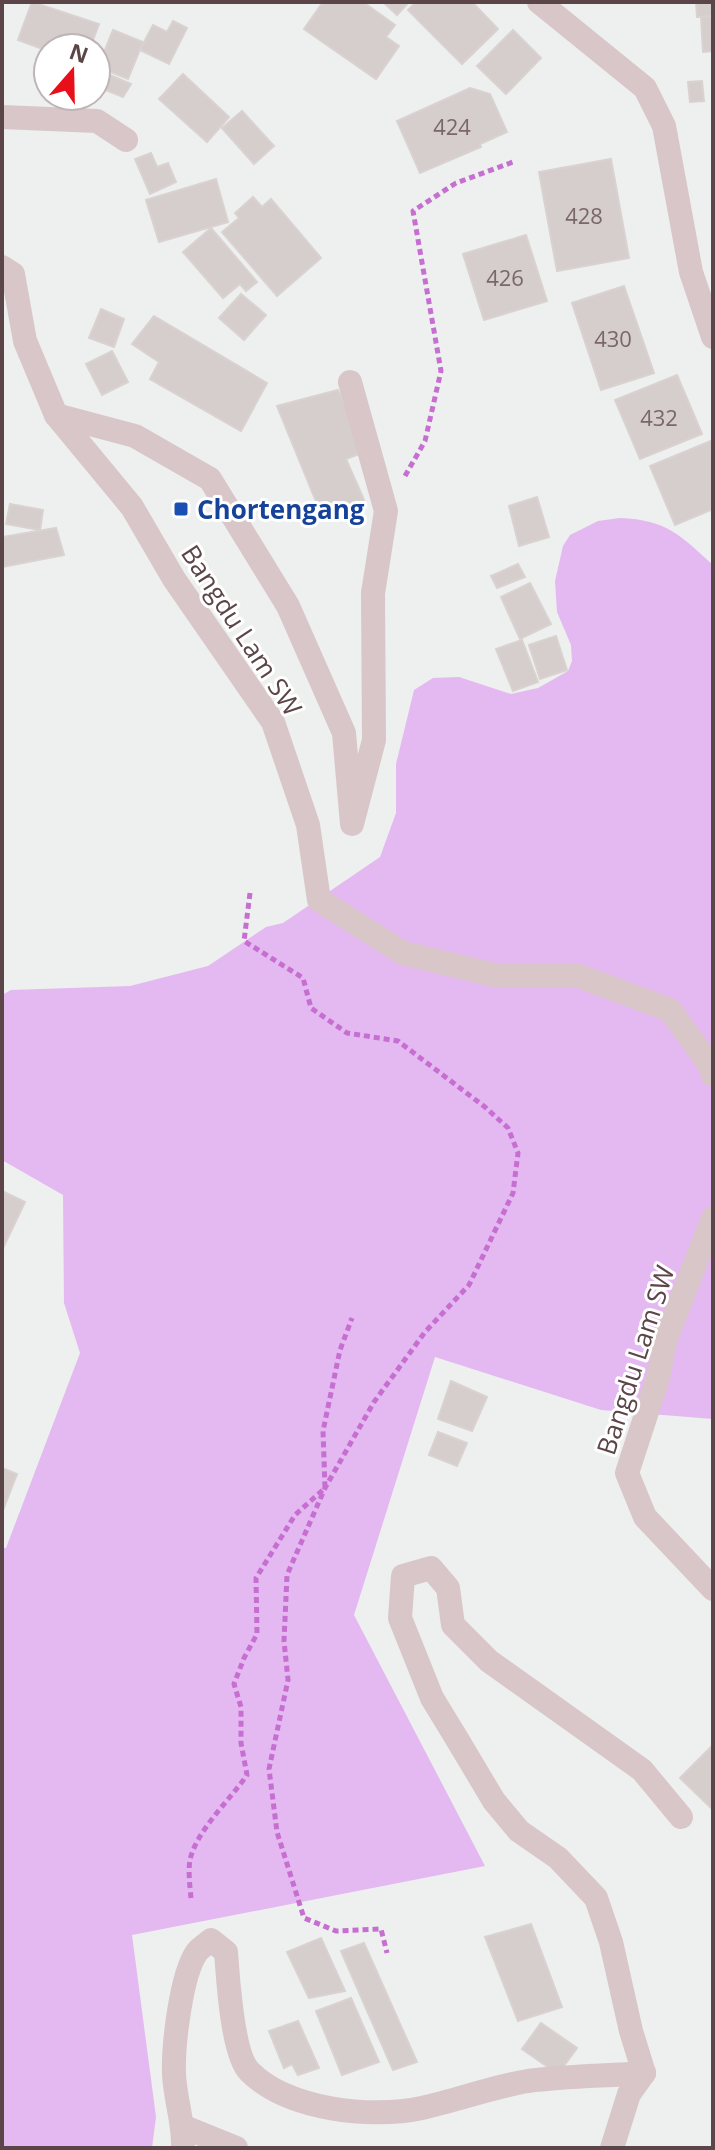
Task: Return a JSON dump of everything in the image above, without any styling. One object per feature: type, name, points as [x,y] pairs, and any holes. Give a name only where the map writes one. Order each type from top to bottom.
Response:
[{"type":"street","points":[[539,2],[645,88],[664,126],[691,272],[713,337]]},
{"type":"street","points":[[2,117],[97,121],[126,140]]},
{"type":"street","name":"Bangdu Lam SW","points":[[2,267],[13,274],[25,341],[56,415],[132,507],[174,579],[273,722],[308,825],[319,900],[403,953],[498,976],[579,976],[670,1010],[709,1064],[713,1075]]},
{"type":"street","points":[[56,415],[135,436],[210,479],[288,606],[344,733],[352,824],[374,740],[373,593],[386,511],[350,382]]},
{"type":"street","name":"Bangdu Lam SW","points":[[713,1218],[665,1341],[658,1378],[627,1473],[645,1517],[713,1589]]},
{"type":"street","points":[[644,2073],[611,1942],[596,1898],[558,1858],[519,1831],[494,1801],[432,1698],[400,1618],[403,1576],[431,1568],[448,1588],[453,1625],[489,1661],[642,1770],[681,1817]]},
{"type":"street","points":[[236,2148],[183,2138],[174,2075],[181,2002],[197,1952],[211,1940],[226,1952],[234,2031],[247,2069],[282,2094],[317,2105],[385,2112],[421,2108],[529,2081],[644,2073]]},
{"type":"street","points":[[612,2148],[629,2094],[644,2073]]},
{"type":"path","points":[[386,511],[425,441],[441,371],[413,211],[456,183],[513,162]]},
{"type":"path","points":[[250,893],[244,941],[303,978],[311,1008],[347,1033],[398,1041],[508,1128],[518,1153],[513,1193],[469,1285],[425,1332],[374,1402],[325,1488],[287,1575],[284,1641],[288,1680],[269,1769],[277,1832],[304,1918],[336,1931],[381,1929],[387,1953]]},
{"type":"path","points":[[325,1488],[323,1431],[340,1350],[352,1318]]},
{"type":"path","points":[[191,1898],[190,1859],[208,1824],[247,1775],[241,1743],[241,1707],[234,1684],[257,1634],[256,1578],[295,1515],[325,1488]]},
{"type":"shaded area","points":[[620,518],[650,522],[672,531],[713,565],[713,1419],[601,1410],[435,1357],[354,1615],[485,1866],[132,1935],[156,2117],[152,2148],[2,2148],[2,1548],[6,1548],[80,1353],[64,1303],[63,1195],[2,1160],[2,995],[11,990],[130,986],[208,966],[266,927],[283,923],[380,857],[396,813],[396,764],[414,690],[433,678],[459,677],[511,694],[538,688],[568,671],[572,661],[571,645],[557,612],[555,581],[563,546],[570,535],[598,521]]},
{"type":"building","points":[[32,2],[99,24],[96,32],[32,32],[32,45],[18,40]]},
{"type":"building","points":[[323,2],[363,2],[395,25],[386,37],[399,46],[376,79],[304,29]]},
{"type":"building","points":[[383,2],[409,2],[397,15]]},
{"type":"building","points":[[416,2],[472,2],[498,29],[462,64],[408,10]]},
{"type":"building","points":[[696,2],[713,2],[713,16],[697,17]]},
{"type":"building","points":[[713,16],[713,51],[703,52],[701,17]]},
{"type":"building","points":[[173,21],[187,28],[169,64],[140,50],[153,25],[167,32]]},
{"type":"building","points":[[113,30],[143,42],[128,79],[112,73]]},
{"type":"building","points":[[513,30],[541,58],[506,94],[477,66]]},
{"type":"building","points":[[183,74],[229,117],[207,142],[159,99]]},
{"type":"building","points":[[112,76],[131,84],[123,97],[112,93]]},
{"type":"building","points":[[702,81],[704,101],[690,102],[688,82]]},
{"type":"building","points":[[470,88],[490,94],[507,132],[480,144],[481,147],[420,173],[397,121]]},
{"type":"building","points":[[242,111],[274,146],[254,164],[222,128]]},
{"type":"building","points":[[151,153],[157,167],[168,163],[176,182],[150,194],[135,159]]},
{"type":"building","points":[[611,159],[629,258],[557,271],[539,172]]},
{"type":"building","points":[[216,179],[228,222],[159,242],[146,200]]},
{"type":"building","points":[[253,197],[262,207],[271,199],[321,258],[277,296],[222,232],[239,218],[235,213]]},
{"type":"building","points":[[211,228],[257,282],[246,291],[240,284],[223,298],[183,252]]},
{"type":"building","points":[[526,235],[547,301],[484,320],[463,254]]},
{"type":"building","points":[[624,286],[654,373],[601,390],[572,303]]},
{"type":"building","points":[[241,294],[266,315],[244,340],[219,318]]},
{"type":"building","points":[[101,309],[124,319],[114,347],[89,338]]},
{"type":"building","points":[[154,316],[267,383],[241,431],[150,379],[159,362],[132,344]]},
{"type":"building","points":[[112,351],[128,382],[102,395],[86,364]]},
{"type":"building","points":[[677,375],[702,434],[640,459],[615,400]]},
{"type":"building","points":[[338,390],[367,451],[346,459],[364,500],[322,516],[277,406]]},
{"type":"building","points":[[713,440],[713,509],[675,525],[650,466]]},
{"type":"building","points":[[537,497],[549,537],[519,546],[509,506]]},
{"type":"building","points":[[10,504],[43,510],[40,530],[6,524]]},
{"type":"building","points":[[56,528],[64,555],[2,567],[2,537]]},
{"type":"building","points":[[518,564],[525,577],[497,588],[491,576]]},
{"type":"building","points":[[530,583],[551,624],[520,639],[501,597]]},
{"type":"building","points":[[556,636],[567,670],[540,679],[529,645]]},
{"type":"building","points":[[522,640],[538,682],[513,691],[496,649]]},
{"type":"building","points":[[2,1191],[25,1202],[2,1250]]},
{"type":"building","points":[[451,1381],[487,1397],[472,1431],[438,1419]]},
{"type":"building","points":[[438,1432],[467,1443],[457,1466],[429,1455]]},
{"type":"building","points":[[2,1468],[17,1474],[2,1513]]},
{"type":"building","points":[[713,1745],[713,1810],[680,1778]]},
{"type":"building","points":[[531,1924],[562,2007],[518,2021],[485,1937]]},
{"type":"building","points":[[321,1938],[345,1991],[309,1998],[287,1952]]},
{"type":"building","points":[[364,1943],[417,2062],[393,2070],[341,1951]]},
{"type":"building","points":[[351,1998],[379,2062],[342,2075],[316,2011]]},
{"type":"building","points":[[298,2021],[319,2068],[298,2075],[292,2064],[284,2068],[269,2031]]},
{"type":"building","points":[[541,2023],[577,2048],[558,2074],[522,2049]]},
{"type":"place","name":"Chortengang","points":[[181,509]]}]
